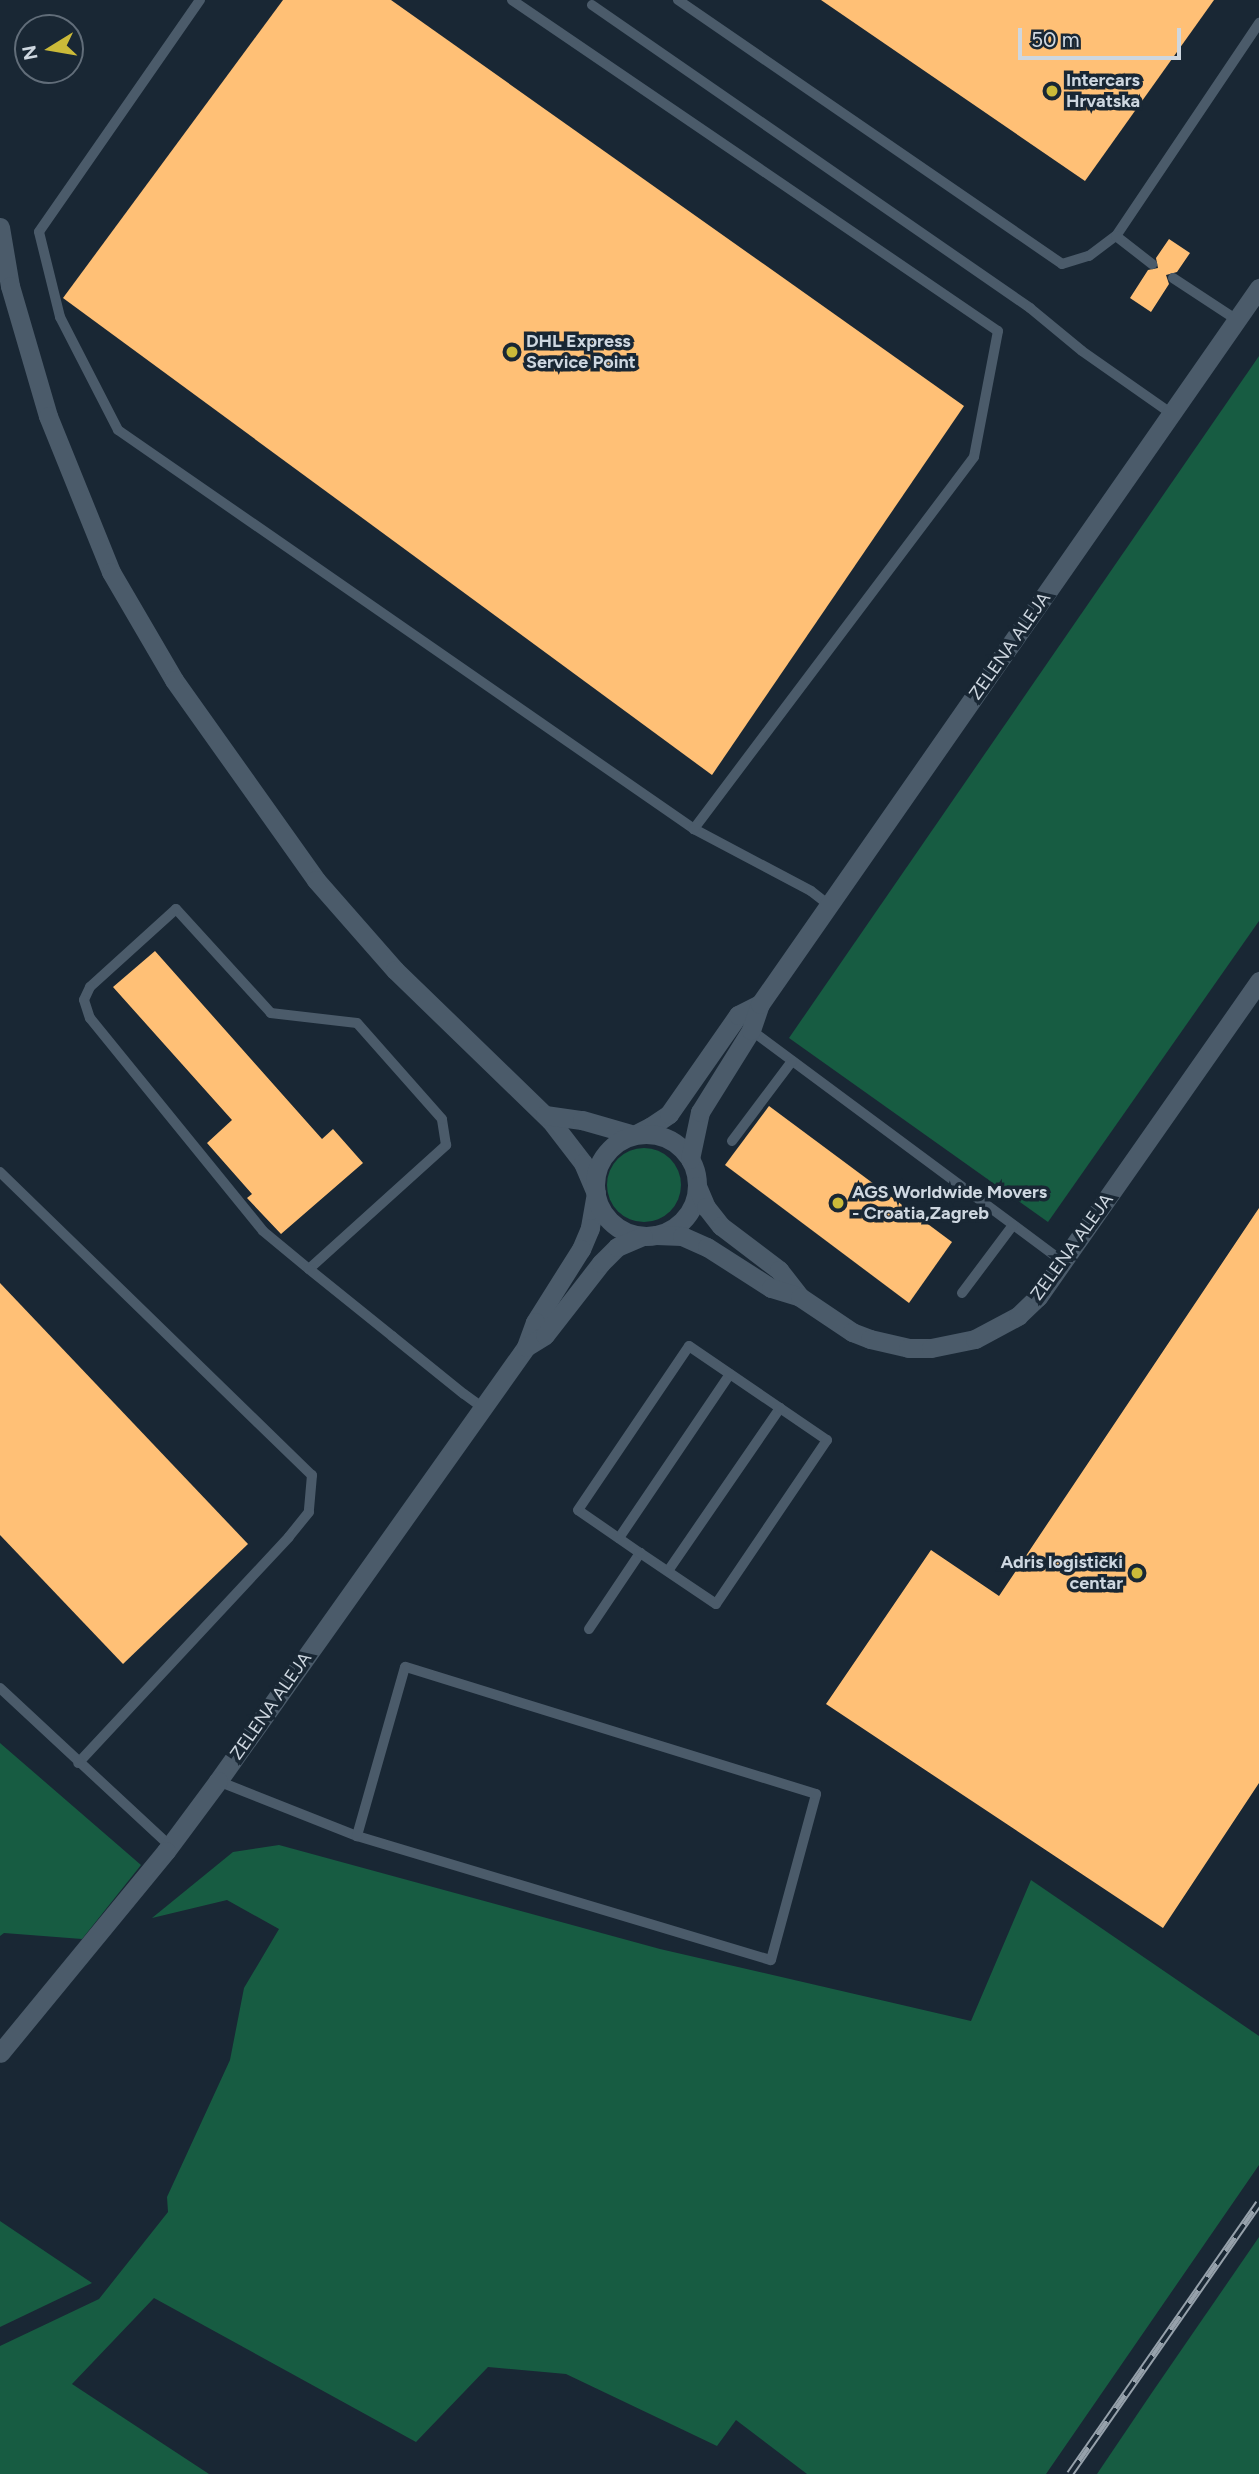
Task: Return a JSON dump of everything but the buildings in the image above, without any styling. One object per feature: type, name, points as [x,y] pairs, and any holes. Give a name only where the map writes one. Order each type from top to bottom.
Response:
[{"type":"street","points":[[0,227],[9,286],[48,416],[111,572],[174,680],[316,880],[395,970],[569,1141],[596,1193]]},
{"type":"street","name":"ZELENA ALEJA","points":[[800,1297],[779,1270],[721,1226],[706,1207],[690,1159],[700,1112],[751,1030],[760,1004],[1259,288]]},
{"type":"street","name":"ZELENA ALEJA","points":[[760,1004],[738,1015],[669,1114],[611,1147],[603,1157],[595,1181],[600,1206],[617,1227],[649,1236],[682,1236],[707,1247],[771,1288],[800,1297],[852,1332],[908,1348],[931,1348],[975,1339],[1018,1316],[1038,1297],[1259,981]]},
{"type":"street","points":[[545,1115],[582,1120],[634,1135],[646,1133],[671,1140],[690,1159]]},
{"type":"street","name":"ZELENA ALEJA","points":[[526,1347],[545,1335],[601,1263],[617,1247],[680,1223],[695,1200],[697,1186]]},
{"type":"street","name":"ZELENA ALEJA","points":[[0,2053],[170,1846],[218,1782],[526,1347],[535,1322],[581,1249],[590,1228],[596,1193]]},
{"type":"lane","points":[[200,0],[39,232],[60,317],[118,430],[694,829],[811,891],[829,905]]},
{"type":"lane","points":[[512,0],[998,331],[974,457],[694,829]]},
{"type":"lane","points":[[678,0],[1062,264],[1088,256],[1116,236],[1254,37],[1259,23]]},
{"type":"lane","points":[[592,5],[1030,307],[1082,351],[1172,414]]},
{"type":"lane","points":[[1116,236],[1152,264]]},
{"type":"lane","points":[[1173,278],[1237,320]]},
{"type":"lane","points":[[309,1269],[446,1145],[442,1119],[357,1023],[271,1013],[176,909],[90,987],[84,1000],[90,1018],[263,1231],[309,1269],[483,1409]]},
{"type":"lane","points":[[751,1030],[1063,1262]]},
{"type":"lane","points":[[732,1141],[792,1061]]},
{"type":"lane","points":[[0,1172],[312,1475],[309,1512],[289,1537],[78,1763]]},
{"type":"lane","points":[[962,1293],[1013,1224]]},
{"type":"lane","points":[[689,1346],[730,1374],[827,1440],[716,1604],[578,1510],[689,1346]]},
{"type":"lane","points":[[619,1538],[730,1374]]},
{"type":"lane","points":[[668,1572],[780,1408]]},
{"type":"lane","points":[[589,1629],[640,1553]]},
{"type":"lane","points":[[218,1782],[357,1836],[771,1959],[816,1794],[405,1668],[357,1836]]},
{"type":"lane","points":[[0,1688],[170,1846]]},
{"type":"green space","points":[[1259,356],[1259,921],[1048,1222],[789,1038]]},
{"type":"green space","points":[[644,1148],[658,1151],[670,1159],[678,1171],[681,1185],[678,1199],[670,1211],[658,1219],[644,1222],[630,1219],[618,1211],[610,1199],[607,1185],[610,1171],[618,1159],[630,1151]]},
{"type":"green space","points":[[0,1743],[141,1865],[82,1939],[4,1933],[0,1936]]},
{"type":"green space","points":[[279,1845],[660,1949],[971,2021],[1031,1880],[1259,2036],[1259,2165],[1046,2474],[807,2474],[736,2420],[717,2446],[566,2374],[488,2367],[416,2442],[154,2298],[72,2384],[209,2474],[0,2474],[0,2346],[99,2299],[168,2212],[167,2197],[230,2060],[244,1988],[279,1929],[227,1900],[152,1918],[233,1852]]},
{"type":"green space","points":[[0,2221],[92,2283],[0,2327]]},
{"type":"green space","points":[[1259,2237],[1259,2474],[1097,2474],[1151,2394]]},
{"type":"railway","points":[[1070,2474],[1259,2203]]},
{"type":"place","name":"Intercars Hrvatska","points":[[1052,91]]},
{"type":"place","name":"DHL Express Service Point","points":[[512,352]]},
{"type":"place","name":"AGS Worldwide Movers - Croatia,Zagreb","points":[[838,1203]]},
{"type":"place","name":"Adris logistički centar","points":[[1137,1573]]}]
